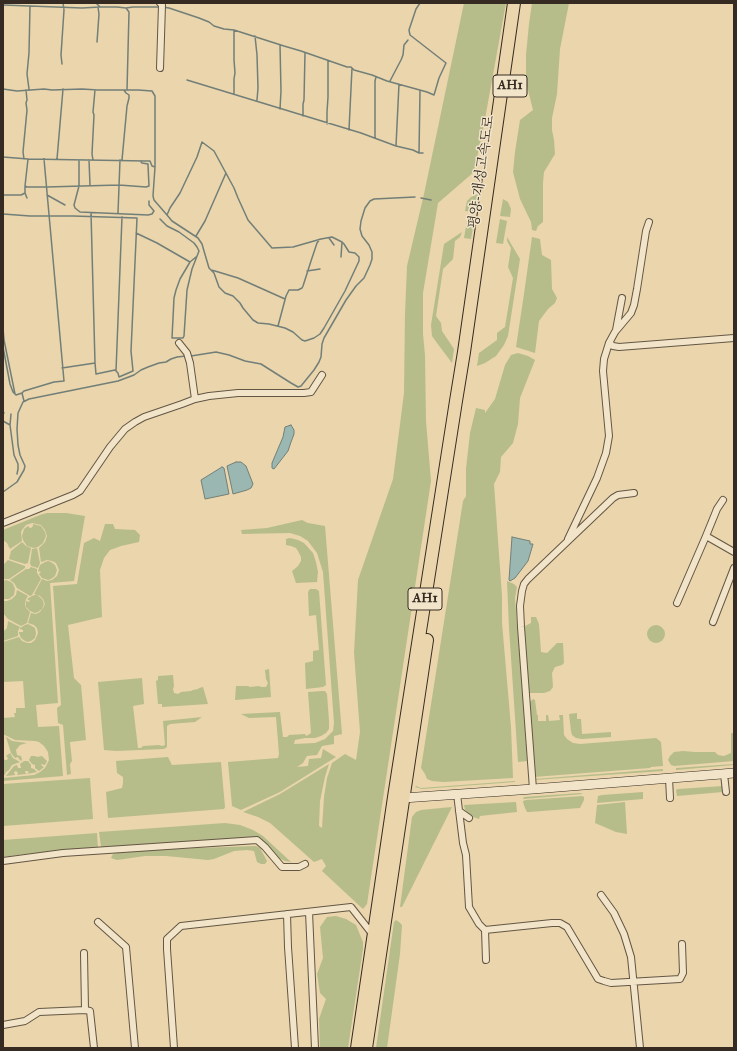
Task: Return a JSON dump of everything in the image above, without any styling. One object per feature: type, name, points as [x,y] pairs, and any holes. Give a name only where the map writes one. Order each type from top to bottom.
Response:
[{"type":"highway","name":"평양-개성고속도로","points":[[476,298],[514,3]]},
{"type":"highway","name":"평양-개성고속도로","points":[[476,298],[522,3]]},
{"type":"highway","name":"AH1","points":[[398,797],[462,401],[470,362],[476,298]]},
{"type":"highway","points":[[366,1048],[378,936],[398,797]]},
{"type":"highway","points":[[357,1048],[378,936]]},
{"type":"main road","points":[[398,797],[533,789],[734,773]]},
{"type":"street","points":[[160,3],[162,5],[160,68]]},
{"type":"street","points":[[566,543],[597,478],[606,454],[609,436],[603,365],[605,351],[615,332],[631,313],[634,305],[646,231],[649,222]]},
{"type":"street","points":[[615,332],[622,298]]},
{"type":"street","points":[[609,343],[613,346],[619,347],[734,338]]},
{"type":"street","points":[[179,343],[186,353],[190,363],[195,399]]},
{"type":"street","points":[[3,523],[80,491],[110,447],[125,429],[144,416],[195,399],[209,396],[311,392],[322,375]]},
{"type":"street","points":[[533,789],[520,627],[520,606],[524,584],[613,498],[618,495],[634,493]]},
{"type":"street","points":[[677,603],[717,509],[723,500]]},
{"type":"street","points":[[706,536],[734,552]]},
{"type":"street","points":[[713,622],[734,568]]},
{"type":"street","points":[[724,774],[726,792]]},
{"type":"street","points":[[669,778],[670,798]]},
{"type":"street","points":[[457,794],[463,843],[466,855],[469,907],[479,924],[485,930],[486,960]]},
{"type":"street","points":[[459,811],[469,818]]},
{"type":"street","points":[[3,861],[63,853],[257,840],[282,867],[299,867],[305,864]]},
{"type":"street","points":[[601,895],[614,913],[624,934],[631,957],[640,1048]]},
{"type":"street","points":[[174,1048],[167,939],[180,926],[351,906],[378,936]]},
{"type":"street","points":[[309,912],[316,1048]]},
{"type":"street","points":[[287,914],[295,1048]]},
{"type":"street","points":[[98,922],[126,947],[135,1048]]},
{"type":"street","points":[[485,930],[560,923],[567,927],[598,979],[611,983],[680,979],[683,973],[682,944]]},
{"type":"street","points":[[84,953],[85,1010]]},
{"type":"street","points":[[3,1025],[25,1021],[39,1012],[90,1011],[94,1048]]},
{"type":"green space","points":[[464,3],[506,3],[474,172],[438,203],[423,293],[426,421],[431,481],[367,904],[363,909],[322,871],[326,866],[322,859],[314,862],[270,823],[243,812],[280,794],[329,764],[320,801],[319,826],[322,828],[324,797],[327,778],[332,763],[345,754],[356,760],[360,732],[354,653],[358,580],[393,479],[404,393],[407,266],[424,194]]},
{"type":"green space","points":[[532,3],[569,3],[560,49],[557,94],[552,118],[555,154],[544,172],[543,222],[538,226],[536,231],[532,230],[531,222],[520,199],[513,172],[520,120],[533,110],[526,82],[526,55]]},
{"type":"green space","points":[[478,194],[475,212],[465,211],[467,201],[471,197]]},
{"type":"green space","points":[[503,199],[508,202],[511,209],[510,217],[500,216]]},
{"type":"green space","points":[[468,215],[475,216],[471,239],[464,238]]},
{"type":"green space","points":[[500,219],[507,221],[503,244],[496,243]]},
{"type":"green space","points":[[462,232],[460,237],[455,241],[453,259],[443,269],[436,316],[441,323],[442,331],[454,349],[452,363],[432,336],[431,325],[444,244]]},
{"type":"green space","points":[[507,237],[520,259],[508,336],[504,345],[496,356],[477,366],[479,353],[497,340],[497,333],[505,327],[513,278],[508,267],[511,248],[507,241]]},
{"type":"green space","points":[[532,237],[540,239],[542,255],[551,260],[552,289],[557,298],[555,303],[548,309],[539,321],[535,353],[516,347]]},
{"type":"green space","points":[[518,353],[535,360],[520,398],[518,424],[513,443],[501,457],[500,472],[494,484],[502,596],[502,623],[511,727],[513,778],[443,782],[432,781],[427,779],[421,768],[463,501],[466,496],[466,469],[470,433],[476,408],[485,410],[485,413],[495,399],[505,365],[511,355]]},
{"type":"green space","points":[[47,513],[66,513],[85,516],[74,581],[50,583],[58,703],[36,705],[38,727],[59,726],[63,776],[3,781],[3,778],[34,775],[45,768],[49,760],[48,752],[39,742],[15,740],[3,734],[3,718],[15,717],[14,713],[16,713],[16,708],[25,708],[23,681],[3,682],[3,642],[19,637],[22,641],[27,643],[31,643],[35,640],[38,633],[37,628],[28,623],[31,613],[36,614],[40,612],[45,604],[40,596],[34,594],[42,579],[47,581],[52,580],[57,576],[59,570],[56,563],[52,561],[47,560],[41,562],[39,548],[45,542],[47,536],[41,525],[32,523],[26,525],[21,532],[22,541],[10,549],[7,543],[3,540],[3,530]]},
{"type":"green space","points":[[302,520],[308,523],[325,526],[342,734],[334,736],[334,744],[322,746],[317,755],[307,756],[303,763],[297,767],[308,766],[309,759],[321,758],[323,749],[336,757],[280,792],[241,810],[232,806],[228,762],[278,758],[279,754],[276,717],[249,718],[241,714],[280,712],[283,737],[305,734],[306,736],[311,733],[308,692],[325,691],[327,694],[329,729],[326,733],[315,738],[295,740],[294,744],[315,743],[325,739],[333,731],[334,723],[323,572],[317,553],[308,541],[300,536],[290,533],[242,534],[241,530],[267,528]]},
{"type":"green space","points":[[33,524],[41,526],[46,536],[43,543],[34,548],[27,546],[22,536],[24,529],[28,526],[31,528]]},
{"type":"green space","points":[[105,524],[113,524],[115,529],[135,530],[140,535],[139,542],[110,550],[104,558],[100,570],[102,617],[68,625],[74,678],[81,685],[86,740],[70,742],[72,761],[70,764],[71,774],[67,775],[63,725],[58,723],[57,708],[61,705],[53,586],[77,584],[84,543],[94,538],[100,541]]},
{"type":"green space","points":[[290,538],[304,543],[313,553],[318,572],[317,582],[296,583],[292,571],[298,566],[301,561],[301,557],[296,548],[286,545],[286,539]]},
{"type":"green space","points":[[22,542],[31,548],[28,563],[25,564],[9,559],[11,551]]},
{"type":"green space","points":[[37,548],[40,563],[38,568],[31,566],[30,563],[32,549]]},
{"type":"green space","points":[[8,560],[25,566],[25,568],[9,579],[3,579],[3,565]]},
{"type":"green space","points":[[48,561],[55,565],[57,570],[55,576],[48,580],[42,578],[39,574],[41,572],[38,571],[40,565]]},
{"type":"green space","points":[[31,567],[37,569],[37,573],[41,579],[30,596],[17,588],[10,580]]},
{"type":"green space","points":[[6,580],[13,584],[15,589],[14,595],[9,599],[3,599],[3,581]]},
{"type":"green space","points":[[507,581],[517,587],[515,598],[527,761],[518,762],[509,628]]},
{"type":"green space","points":[[310,589],[316,589],[319,591],[326,685],[323,687],[306,689],[305,663],[313,661],[313,651],[319,650],[316,615],[309,616],[308,592]]},
{"type":"green space","points":[[17,590],[28,596],[25,604],[26,608],[30,612],[27,623],[21,626],[8,619],[3,613],[3,601],[12,599],[16,595]]},
{"type":"green space","points":[[35,595],[42,599],[44,604],[42,609],[35,613],[26,607],[26,601],[29,602],[30,601],[27,599]]},
{"type":"green space","points":[[531,617],[536,617],[539,624],[541,652],[547,653],[557,643],[563,643],[564,663],[555,667],[552,673],[553,687],[550,691],[544,693],[529,693],[523,627],[531,623]]},
{"type":"green space","points":[[8,621],[20,627],[18,636],[3,641],[3,632],[7,628]]},
{"type":"green space","points":[[28,624],[35,628],[36,633],[35,638],[28,642],[21,638],[19,632],[23,632],[20,628]]},
{"type":"green space","points":[[656,625],[662,628],[665,634],[662,640],[656,643],[650,640],[647,634],[650,628]]},
{"type":"green space","points":[[269,669],[271,697],[235,700],[236,686],[266,687],[268,683],[265,670]]},
{"type":"green space","points":[[173,675],[174,693],[178,694],[203,687],[208,704],[162,707],[162,704],[158,704],[156,681],[158,680],[158,676]]},
{"type":"green space","points":[[142,678],[144,704],[133,706],[138,748],[143,746],[165,745],[163,721],[202,717],[195,722],[170,724],[167,726],[167,747],[164,749],[104,750],[98,682]]},
{"type":"green space","points":[[533,699],[535,700],[538,721],[546,721],[546,715],[548,715],[549,721],[560,720],[559,715],[563,715],[564,735],[573,743],[580,744],[656,738],[661,742],[663,766],[534,777],[530,702]]},
{"type":"green space","points":[[577,713],[577,719],[581,719],[582,734],[611,732],[611,737],[576,738],[572,735],[569,714]]},
{"type":"green space","points":[[731,733],[734,733],[734,761],[674,766],[671,765],[668,760],[674,752],[683,751],[715,752],[718,755],[724,756],[731,753]]},
{"type":"green space","points":[[6,737],[12,741],[27,743],[20,745],[16,750],[17,755],[21,756],[21,761],[18,757],[15,758],[11,753]]},
{"type":"green space","points":[[10,753],[13,758],[20,762],[12,765],[3,776],[3,758],[7,760],[8,758],[6,756]]},
{"type":"green space","points":[[31,756],[42,756],[47,761],[45,765],[41,764],[44,767],[39,771],[35,768],[35,765],[29,760]]},
{"type":"green space","points":[[168,757],[172,765],[221,762],[224,809],[108,818],[106,792],[122,788],[123,783],[123,777],[117,773],[116,761]]},
{"type":"green space","points":[[24,761],[28,761],[31,768],[37,772],[27,774],[29,772],[25,771],[26,774],[17,775],[18,773],[16,771],[14,772],[15,775],[6,776],[14,766],[17,765],[18,768],[21,768],[20,764]]},
{"type":"green space","points":[[734,765],[676,770],[676,768]]},
{"type":"green space","points":[[663,769],[663,771],[534,780],[534,779]]},
{"type":"green space","points":[[90,778],[93,819],[3,826],[3,784]]},
{"type":"green space","points":[[515,781],[422,789],[415,787],[421,788]]},
{"type":"green space","points":[[723,786],[723,792],[677,796],[676,790],[678,789]]},
{"type":"green space","points":[[643,792],[643,799],[597,803],[598,796],[602,795]]},
{"type":"green space","points":[[583,794],[523,799],[524,797]]},
{"type":"green space","points":[[584,797],[584,800],[580,808],[527,812],[523,802],[526,800]]},
{"type":"green space","points":[[516,802],[517,812],[480,816],[479,819],[469,814],[465,810],[464,805]]},
{"type":"green space","points":[[625,802],[627,834],[616,832],[595,823],[597,805]]},
{"type":"green space","points":[[452,807],[402,907],[400,907],[412,817],[416,812],[421,810]]},
{"type":"green space","points":[[225,823],[240,825],[253,830],[263,836],[291,862],[279,858],[261,840],[254,837],[101,847],[99,832]]},
{"type":"green space","points":[[97,833],[98,848],[3,857],[3,840]]},
{"type":"green space","points":[[256,846],[260,848],[267,861],[265,864],[257,862],[254,851],[247,850],[234,851],[208,860],[166,856],[145,856],[117,860],[111,858],[113,854],[117,853],[168,849]]},
{"type":"green space","points":[[336,916],[346,919],[356,925],[363,942],[363,949],[348,1048],[320,1048],[319,1019],[326,999],[320,993],[317,974],[323,958],[320,927],[327,917]]},
{"type":"green space","points":[[396,920],[402,925],[400,954],[387,1048],[376,1048],[394,922]]},
{"type":"water","points":[[291,425],[294,430],[294,434],[288,451],[274,469],[272,468],[272,463],[283,437],[285,427]]},
{"type":"water","points":[[236,462],[241,462],[246,466],[253,484],[251,488],[247,490],[233,494],[227,466]]},
{"type":"water","points":[[222,467],[224,468],[229,494],[205,499],[201,480]]},
{"type":"water","points":[[512,537],[530,541],[530,544],[533,544],[528,561],[515,578],[510,581],[509,580]]},
{"type":"waterway","points":[[62,64],[63,3]]},
{"type":"waterway","points":[[96,3],[100,7],[126,8],[129,12],[127,90]]},
{"type":"waterway","points":[[163,7],[199,18],[214,26],[234,30],[301,51],[347,67],[351,67],[354,70],[387,81],[434,95],[439,78],[446,63],[410,35],[409,30],[416,9],[420,3]]},
{"type":"waterway","points":[[3,5],[82,8],[100,7]]},
{"type":"waterway","points":[[29,89],[27,74],[30,6]]},
{"type":"waterway","points":[[97,42],[98,7]]},
{"type":"waterway","points":[[126,8],[160,7]]},
{"type":"waterway","points":[[234,30],[234,94]]},
{"type":"waterway","points":[[255,36],[257,55],[257,100]]},
{"type":"waterway","points":[[390,81],[403,55],[404,45],[408,40]]},
{"type":"waterway","points":[[280,45],[280,109]]},
{"type":"waterway","points":[[303,116],[305,53]]},
{"type":"waterway","points":[[327,124],[328,60]]},
{"type":"waterway","points":[[349,130],[352,68]]},
{"type":"waterway","points":[[375,138],[376,77]]},
{"type":"waterway","points":[[187,80],[361,133],[396,146],[423,153]]},
{"type":"waterway","points":[[396,146],[399,84]]},
{"type":"waterway","points":[[3,89],[17,91],[44,89],[152,91],[155,96],[154,200],[172,221],[198,238],[202,244],[209,268],[214,273],[219,287],[225,293],[233,296],[253,320],[258,323],[285,328],[305,341],[314,338],[320,334],[324,328],[345,291],[359,261],[359,257],[355,253],[349,252],[342,242],[332,237],[293,247],[272,248],[248,220],[234,188],[214,151],[202,142],[197,157],[180,193],[167,215]]},
{"type":"waterway","points":[[57,159],[63,89]]},
{"type":"waterway","points":[[24,159],[23,152],[27,110],[26,90]]},
{"type":"waterway","points":[[93,160],[93,112],[95,90]]},
{"type":"waterway","points":[[122,160],[129,98],[129,95],[124,90]]},
{"type":"waterway","points":[[419,153],[420,91]]},
{"type":"waterway","points":[[3,157],[28,159],[150,161],[152,166],[155,167]]},
{"type":"waterway","points":[[27,198],[25,186],[28,159]]},
{"type":"waterway","points":[[24,401],[22,393],[24,391],[54,382],[64,381],[44,159]]},
{"type":"waterway","points":[[79,160],[79,186],[74,205],[80,212],[148,215],[152,214],[154,211],[149,205],[149,201]]},
{"type":"waterway","points":[[89,160],[90,185]]},
{"type":"waterway","points":[[118,213],[120,160]]},
{"type":"waterway","points":[[25,186],[46,187],[119,185],[146,187],[149,186],[148,164],[141,162]]},
{"type":"waterway","points":[[196,236],[205,221],[226,173]]},
{"type":"waterway","points":[[3,195],[21,195],[25,193]]},
{"type":"waterway","points":[[47,195],[65,205]]},
{"type":"waterway","points":[[191,356],[216,352],[229,355],[245,361],[261,364],[298,387],[301,386],[319,362],[324,338],[346,300],[364,278],[370,265],[372,252],[362,236],[360,229],[365,208],[370,201],[374,199],[415,197]]},
{"type":"waterway","points":[[421,198],[431,200]]},
{"type":"waterway","points":[[91,213],[95,363]]},
{"type":"waterway","points":[[3,214],[137,218],[131,351],[133,371],[119,377],[115,370],[96,374],[95,363],[62,368]]},
{"type":"waterway","points":[[116,371],[122,217]]},
{"type":"waterway","points":[[160,219],[167,226],[179,232],[194,243],[199,251],[192,269],[187,290],[184,336],[183,338],[172,338],[174,298],[176,290],[180,279],[190,262],[196,257]]},
{"type":"waterway","points":[[136,233],[190,262]]},
{"type":"waterway","points":[[329,238],[334,245]]},
{"type":"waterway","points":[[278,326],[286,296],[289,290],[298,290],[302,288],[317,243],[320,239]]},
{"type":"waterway","points":[[341,257],[342,242]]},
{"type":"waterway","points":[[307,271],[320,269]]},
{"type":"waterway","points":[[211,270],[238,278],[285,299]]},
{"type":"waterway","points":[[3,328],[15,394],[22,393]]},
{"type":"waterway","points":[[3,347],[10,384],[15,394]]},
{"type":"waterway","points":[[3,492],[17,482],[25,466],[20,455],[17,429],[18,413],[23,402],[29,399],[118,381],[134,375],[148,367],[177,357],[186,356]]},
{"type":"waterway","points":[[11,414],[10,425],[14,455],[18,464],[17,474]]},
{"type":"waterway","points":[[3,421],[10,425]]}]
